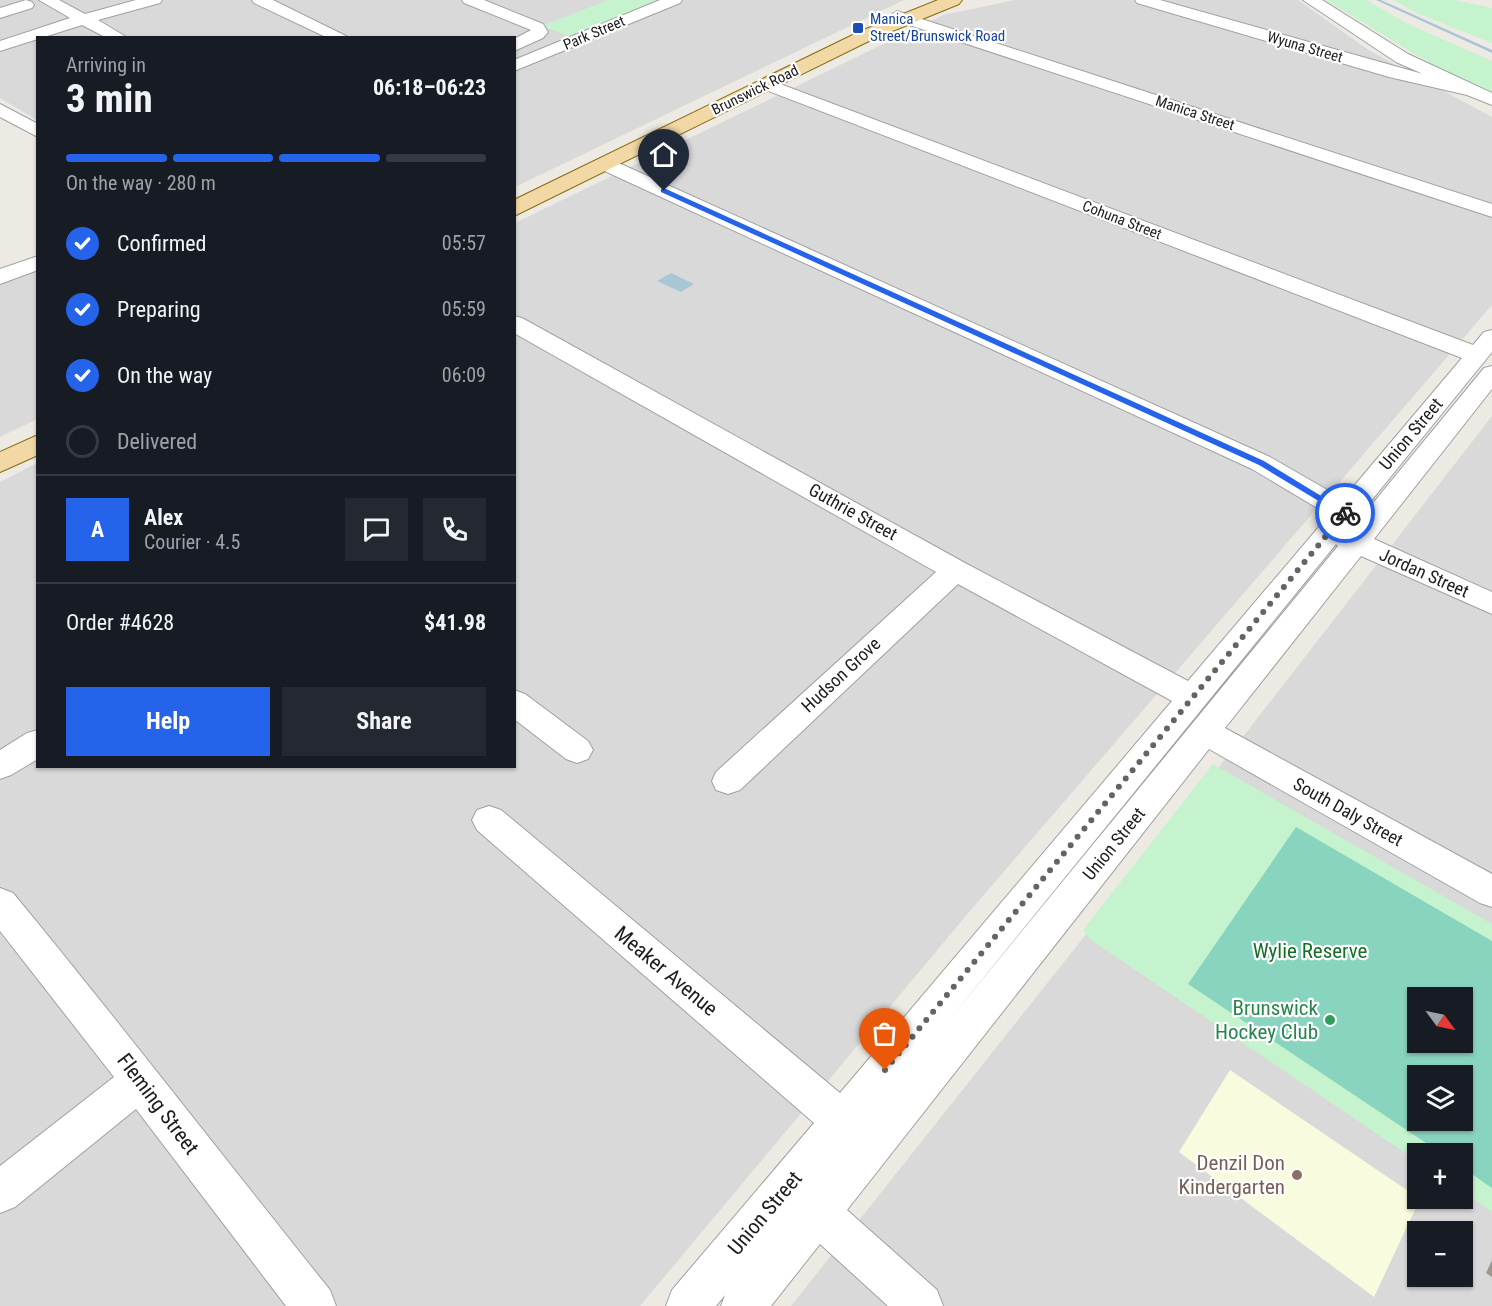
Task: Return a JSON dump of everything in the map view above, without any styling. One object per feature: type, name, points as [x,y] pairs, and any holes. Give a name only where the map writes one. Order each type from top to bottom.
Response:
[{"type":"main road","name":"Brunswick Road","points":[[903,18],[926,0]]},
{"type":"main road","name":"Brunswick Road","points":[[516,208],[867,35],[903,18],[952,0]]},
{"type":"main road","points":[[0,463],[36,445]]},
{"type":"street","points":[[47,0],[116,36]]},
{"type":"street","points":[[0,46],[84,19],[154,0]]},
{"type":"street","points":[[260,0],[338,36]]},
{"type":"street","name":"Park Street","points":[[470,0],[532,24],[539,30],[540,32],[535,37],[516,45]]},
{"type":"street","name":"Park Street","points":[[516,65],[674,0]]},
{"type":"street","name":"Wyuna Street","points":[[1143,0],[1404,76],[1468,90]]},
{"type":"street","points":[[1311,0],[1402,58],[1492,100]]},
{"type":"street","points":[[0,13],[26,5]]},
{"type":"street","name":"Manica Street","points":[[903,18],[1492,211]]},
{"type":"street","name":"Cohuna Street","points":[[767,84],[1486,372]]},
{"type":"street","points":[[0,109],[36,131]]},
{"type":"street","name":"Jordan Street","points":[[605,164],[1262,463],[1348,521],[1492,604]]},
{"type":"street","points":[[0,277],[36,263]]},
{"type":"street","name":"Guthrie Street","points":[[516,324],[955,570],[1192,698]]},
{"type":"street","name":"Union Street","points":[[743,1306],[818,1212],[858,1133],[1192,698],[1348,521],[1486,372]]},
{"type":"street","name":"Union Street","points":[[687,1306],[858,1133],[1204,731],[1348,521],[1486,372]]},
{"type":"street","name":"Hudson Grove","points":[[728,781],[955,570]]},
{"type":"street","points":[[516,704],[577,750]]},
{"type":"street","name":"South Daly Street","points":[[1204,731],[1492,892]]},
{"type":"street","points":[[0,766],[36,743]]},
{"type":"street","name":"Meaker Avenue","points":[[489,820],[858,1133]]},
{"type":"street","name":"Fleming Street","points":[[0,904],[114,1045],[314,1306]]},
{"type":"street","points":[[0,1192],[140,1081]]},
{"type":"street","points":[[818,1212],[921,1306]]},
{"type":"shaded area","points":[[0,0],[904,0],[516,187],[516,36],[36,36],[36,119],[0,98]]},
{"type":"shaded area","points":[[1015,0],[1298,0],[1370,51],[1492,117],[1492,305],[970,911],[640,1306],[0,1306],[0,482],[36,464],[36,768],[516,768],[516,223],[943,15]]},
{"type":"shaded area","points":[[36,270],[36,419],[0,437],[0,285]]},
{"type":"shaded area","points":[[1492,416],[1492,1306],[791,1306],[1249,729]]},
{"type":"shaded area","name":"Denzil Don Kindergarten","points":[[1230,1070],[1407,1190],[1407,1209],[1415,1209],[1410,1221],[1407,1221],[1407,1227],[1374,1297],[1179,1152]]},
{"type":"green space","points":[[608,0],[667,0],[573,38],[542,26]]},
{"type":"green space","points":[[1326,0],[1366,0],[1408,24],[1492,61],[1492,93],[1443,71]]},
{"type":"green space","points":[[1393,0],[1455,0],[1492,8],[1492,43],[1419,14]]},
{"type":"green space","name":"Brunswick Hockey Club","points":[[1213,764],[1492,924],[1492,1212],[1473,1199],[1473,1143],[1407,1143],[1407,1154],[1091,940],[1083,930]]},
{"type":"green space","name":"Brunswick Hockey Club","points":[[1296,827],[1492,941],[1492,1188],[1473,1175],[1473,1143],[1426,1143],[1408,1131],[1473,1131],[1473,1065],[1407,1065],[1407,1130],[1188,984]]},
{"type":"water","points":[[671,273],[694,284],[681,292],[657,281]]},
{"type":"waterway","points":[[1378,0],[1492,52]]},
{"type":"way so far","points":[[885,1070],[1345,513]]},
{"type":"place","name":"Manica Street/Brunswick Road","points":[[858,28]]},
{"type":"place","name":"Brunswick Hockey Club","points":[[1330,1020]]},
{"type":"place","name":"Denzil Don Kindergarten","points":[[1297,1175]]},
{"type":"route","points":[[664,191],[1262,463],[1345,513]]},
{"type":"park label","name":"Wylie Reserve","points":[[1310,951]]}]
